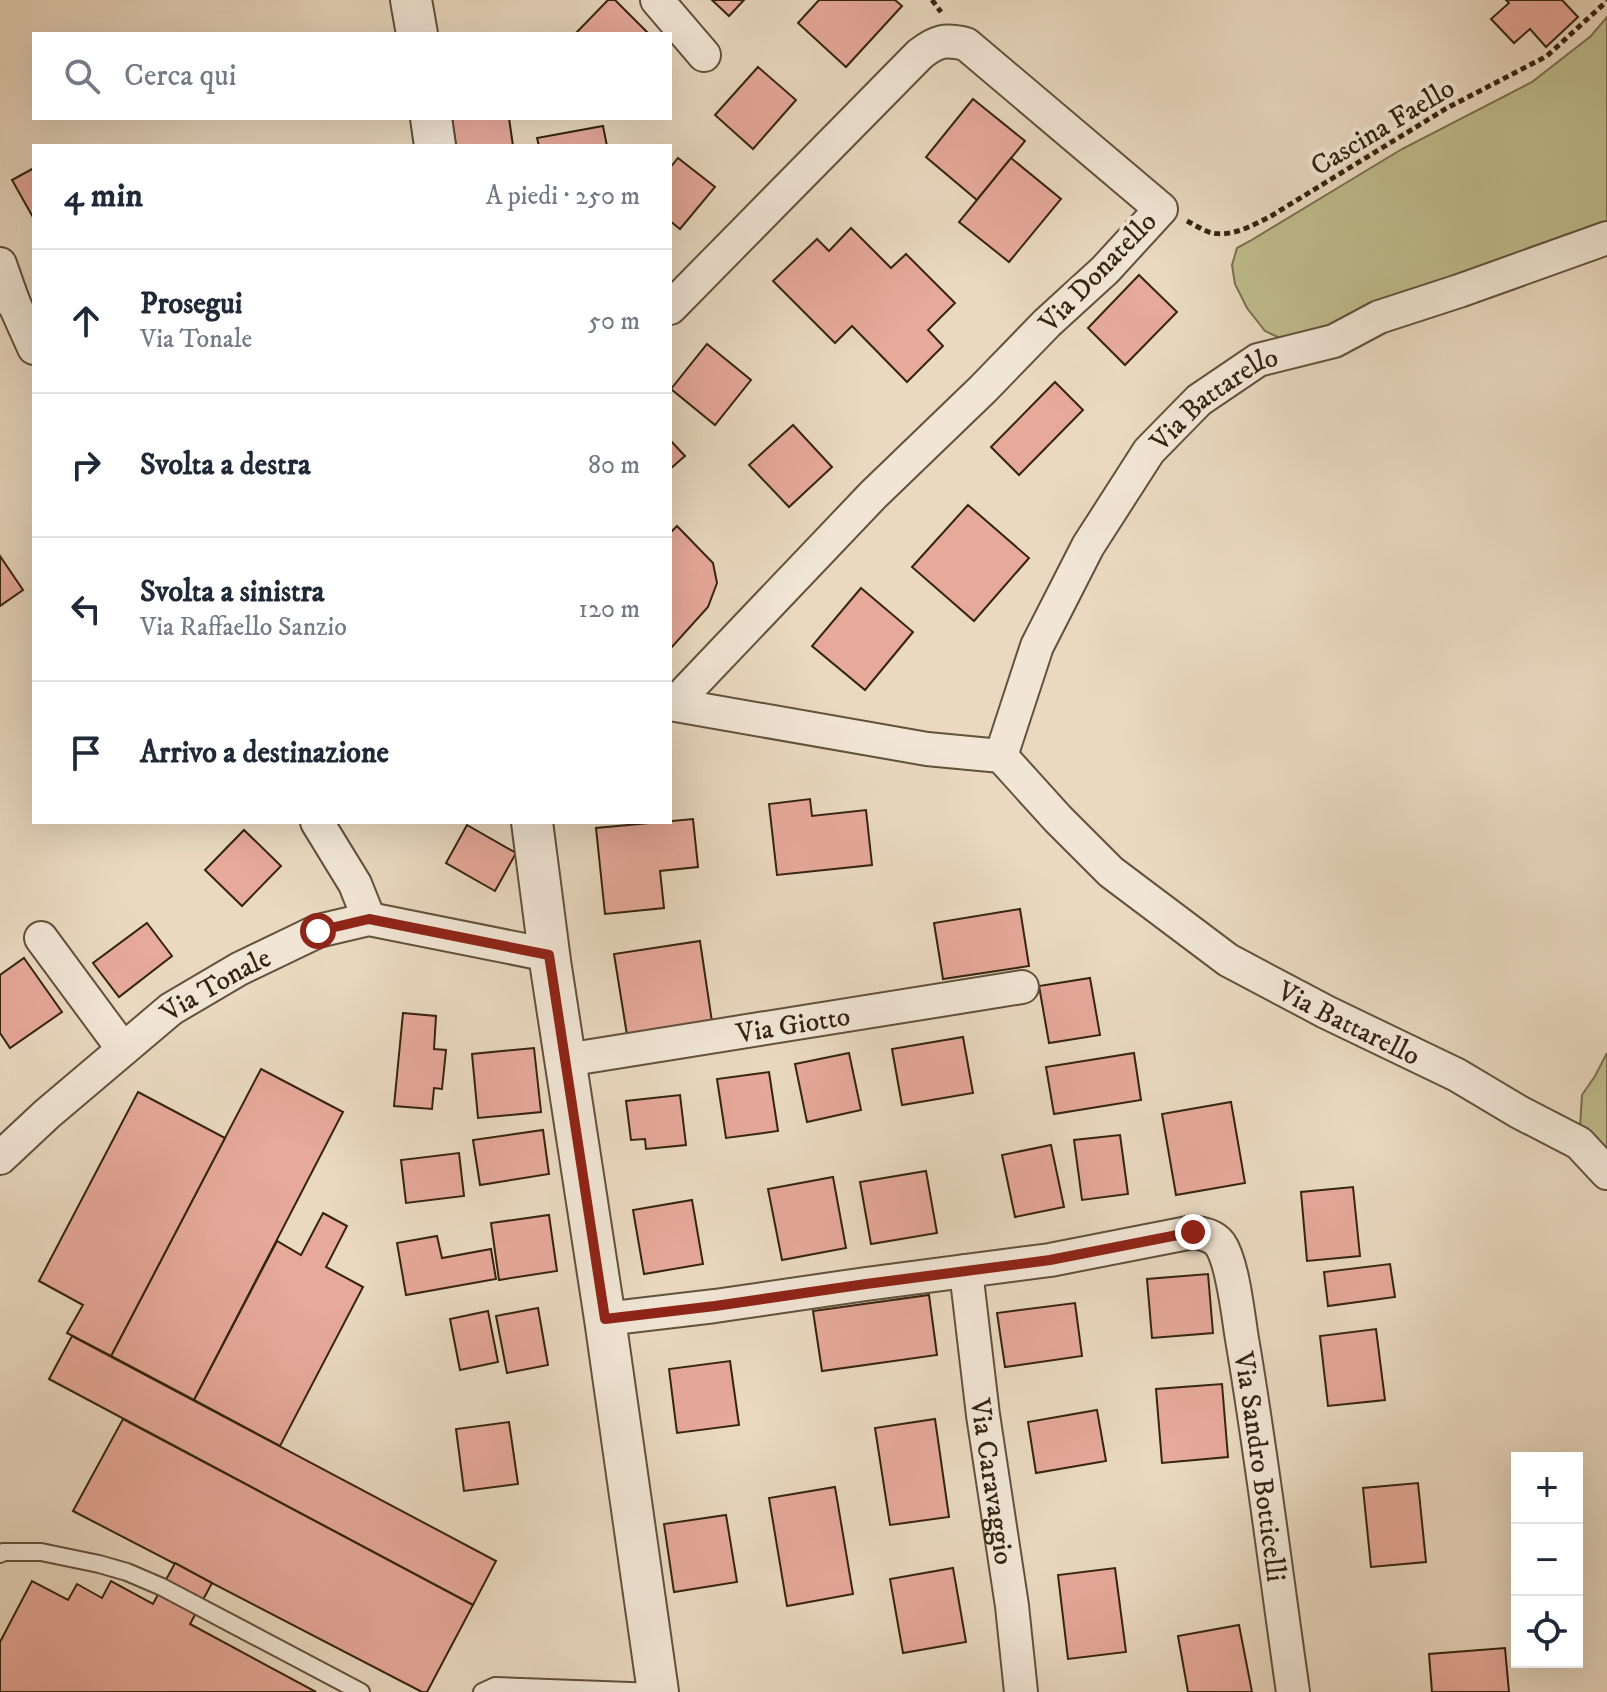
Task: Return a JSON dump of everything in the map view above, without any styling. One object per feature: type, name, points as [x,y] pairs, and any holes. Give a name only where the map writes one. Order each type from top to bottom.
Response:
[{"type":"street","points":[[411,0],[417,32]]},
{"type":"street","points":[[657,0],[704,55]]},
{"type":"street","name":"Via Donatello","points":[[672,306],[920,54],[932,45],[948,40],[966,44],[1161,209],[1105,270],[873,495],[672,704]]},
{"type":"street","points":[[431,120],[435,144]]},
{"type":"street","name":"Via Battarello","points":[[1607,238],[1379,317],[1334,341],[1258,360],[1199,400],[1149,451],[1088,546],[1037,646],[1001,756],[1111,872],[1228,960],[1326,1012],[1457,1075],[1579,1143],[1607,1173]]},
{"type":"street","points":[[0,264],[7,298],[32,344]]},
{"type":"street","points":[[672,704],[927,749],[1001,756]]},
{"type":"street","points":[[318,824],[355,884],[369,919]]},
{"type":"street","points":[[532,824],[658,1692]]},
{"type":"street","name":"Via Tonale","points":[[0,1158],[171,1009],[239,969],[318,931],[369,919],[549,955]]},
{"type":"street","points":[[41,938],[123,1049]]},
{"type":"street","name":"Via Giotto","points":[[566,1060],[1022,987]]},
{"type":"street","name":"Via Sandro Botticelli","points":[[966,1271],[1050,1260],[1193,1232],[1210,1235],[1219,1242],[1232,1281],[1246,1363],[1293,1692]]},
{"type":"street","points":[[605,1319],[966,1271]]},
{"type":"street","name":"Via Caravaggio","points":[[966,1271],[1021,1692]]},
{"type":"lane","points":[[0,1554],[41,1552],[127,1572],[174,1593],[361,1692]]},
{"type":"lane","points":[[482,1692],[495,1686],[658,1692]]},
{"type":"path","name":"Cascina Faello","points":[[1161,209],[1213,233],[1231,233],[1246,228],[1271,216],[1447,108],[1547,56],[1607,1]]},
{"type":"shaded area","points":[[1607,17],[1607,238],[1303,349],[1265,331],[1247,308],[1235,284],[1232,265],[1237,248],[1402,149],[1532,82],[1591,36]]},
{"type":"shaded area","points":[[1607,1053],[1607,1169],[1579,1143],[1582,1095]]},
{"type":"building","points":[[608,0],[615,0],[647,32],[577,32]]},
{"type":"building","points":[[712,0],[744,0],[729,16]]},
{"type":"building","points":[[819,0],[895,0],[902,6],[846,67],[798,23]]},
{"type":"building","points":[[1506,0],[1562,0],[1578,17],[1546,47],[1530,29],[1514,43],[1491,19],[1509,3]]},
{"type":"building","points":[[758,67],[796,100],[753,149],[715,115]]},
{"type":"building","points":[[973,99],[1025,141],[977,200],[926,157]]},
{"type":"building","points":[[452,120],[509,120],[513,144],[456,144]]},
{"type":"building","points":[[603,126],[607,144],[538,144],[537,138]]},
{"type":"building","points":[[678,158],[715,187],[680,229],[672,223],[672,166]]},
{"type":"building","points":[[1011,158],[1061,199],[1009,262],[959,222]]},
{"type":"building","points":[[32,169],[32,215],[12,180]]},
{"type":"building","points":[[851,228],[891,268],[906,254],[955,303],[928,330],[943,346],[907,382],[852,326],[835,343],[773,281],[817,239],[829,251]]},
{"type":"building","points":[[1139,275],[1177,312],[1125,365],[1088,328]]},
{"type":"building","points":[[707,344],[751,380],[715,425],[672,388]]},
{"type":"building","points":[[1055,382],[1083,410],[1019,475],[991,447]]},
{"type":"building","points":[[793,425],[832,467],[789,507],[749,465]]},
{"type":"building","points":[[672,442],[685,456],[672,467]]},
{"type":"building","points":[[968,505],[1029,558],[974,621],[912,567]]},
{"type":"building","points":[[677,526],[713,563],[717,583],[708,607],[672,647],[672,531]]},
{"type":"building","points":[[0,556],[23,590],[0,606]]},
{"type":"building","points":[[861,588],[913,632],[865,690],[812,646]]},
{"type":"building","points":[[810,799],[812,816],[866,810],[872,865],[777,875],[769,804]]},
{"type":"building","points":[[693,819],[698,867],[660,871],[664,908],[605,914],[596,828],[672,824],[672,821]]},
{"type":"building","points":[[467,825],[516,853],[495,891],[446,863]]},
{"type":"building","points":[[244,830],[281,866],[242,906],[205,870]]},
{"type":"building","points":[[1020,909],[1029,966],[943,979],[934,923]]},
{"type":"building","points":[[147,923],[172,956],[119,997],[93,963]]},
{"type":"building","points":[[700,941],[712,1022],[627,1035],[614,954]]},
{"type":"building","points":[[24,958],[62,1012],[10,1048],[0,1033],[0,975]]},
{"type":"building","points":[[1090,978],[1100,1035],[1049,1043],[1039,986]]},
{"type":"building","points":[[403,1013],[436,1016],[434,1049],[446,1050],[442,1089],[434,1088],[432,1109],[394,1106]]},
{"type":"building","points":[[963,1037],[973,1093],[902,1105],[892,1049]]},
{"type":"building","points":[[534,1048],[541,1112],[478,1118],[472,1054]]},
{"type":"building","points":[[849,1053],[861,1110],[807,1122],[795,1064]]},
{"type":"building","points":[[1134,1053],[1141,1100],[1054,1114],[1046,1067]]},
{"type":"building","points":[[261,1069],[343,1112],[194,1400],[111,1356]]},
{"type":"building","points":[[769,1072],[778,1131],[726,1138],[717,1079]]},
{"type":"building","points":[[138,1092],[225,1138],[111,1356],[67,1333],[83,1305],[39,1281]]},
{"type":"building","points":[[680,1095],[686,1145],[646,1149],[645,1139],[631,1140],[626,1101]]},
{"type":"building","points":[[1231,1102],[1245,1183],[1176,1195],[1162,1114]]},
{"type":"building","points":[[543,1130],[549,1174],[480,1185],[473,1140]]},
{"type":"building","points":[[1120,1135],[1128,1194],[1082,1200],[1074,1140]]},
{"type":"building","points":[[1051,1145],[1064,1207],[1015,1217],[1002,1155]]},
{"type":"building","points":[[459,1153],[464,1196],[406,1203],[401,1160]]},
{"type":"building","points":[[926,1171],[937,1233],[871,1244],[860,1182]]},
{"type":"building","points":[[833,1177],[846,1248],[782,1260],[768,1189]]},
{"type":"building","points":[[1353,1187],[1360,1256],[1307,1261],[1301,1192]]},
{"type":"building","points":[[692,1200],[703,1264],[644,1274],[633,1210]]},
{"type":"building","points":[[323,1213],[347,1226],[326,1267],[363,1287],[280,1446],[194,1400],[277,1241],[301,1255]]},
{"type":"building","points":[[549,1215],[557,1271],[499,1280],[491,1223]]},
{"type":"building","points":[[437,1236],[442,1258],[491,1249],[496,1279],[406,1295],[397,1243]]},
{"type":"building","points":[[1390,1264],[1395,1297],[1328,1306],[1324,1272]]},
{"type":"building","points":[[1208,1274],[1213,1333],[1152,1338],[1147,1279]]},
{"type":"building","points":[[929,1295],[937,1355],[822,1371],[813,1311]]},
{"type":"building","points":[[1075,1303],[1082,1356],[1005,1367],[997,1313]]},
{"type":"building","points":[[538,1308],[548,1365],[507,1373],[496,1316]]},
{"type":"building","points":[[488,1311],[498,1362],[460,1370],[450,1319]]},
{"type":"building","points":[[1376,1329],[1385,1400],[1328,1406],[1320,1336]]},
{"type":"building","points":[[72,1336],[496,1561],[473,1605],[49,1379]]},
{"type":"building","points":[[730,1361],[739,1425],[677,1433],[669,1369]]},
{"type":"building","points":[[1222,1384],[1228,1457],[1162,1463],[1156,1389]]},
{"type":"building","points":[[1097,1410],[1106,1461],[1036,1473],[1028,1422]]},
{"type":"building","points":[[123,1419],[473,1605],[427,1692],[73,1511]]},
{"type":"building","points":[[935,1419],[949,1517],[890,1525],[875,1428]]},
{"type":"building","points":[[509,1422],[518,1484],[464,1491],[456,1429]]},
{"type":"building","points":[[1418,1483],[1426,1562],[1371,1567],[1363,1488]]},
{"type":"building","points":[[835,1487],[853,1594],[787,1606],[769,1498]]},
{"type":"building","points":[[726,1515],[737,1582],[674,1592],[664,1524]]},
{"type":"building","points":[[175,1563],[212,1583],[190,1624],[316,1692],[0,1692],[0,1642],[32,1581],[68,1600],[77,1584],[102,1598],[111,1581],[153,1604]]},
{"type":"building","points":[[953,1568],[966,1642],[903,1653],[890,1579]]},
{"type":"building","points":[[1115,1568],[1126,1652],[1068,1659],[1058,1575]]},
{"type":"building","points":[[1239,1625],[1252,1692],[1188,1692],[1178,1636]]},
{"type":"building","points":[[1505,1648],[1509,1692],[1432,1692],[1429,1654]]},
{"type":"route","points":[[318,931],[369,919],[549,955],[605,1319],[1050,1260],[1193,1232]]}]
